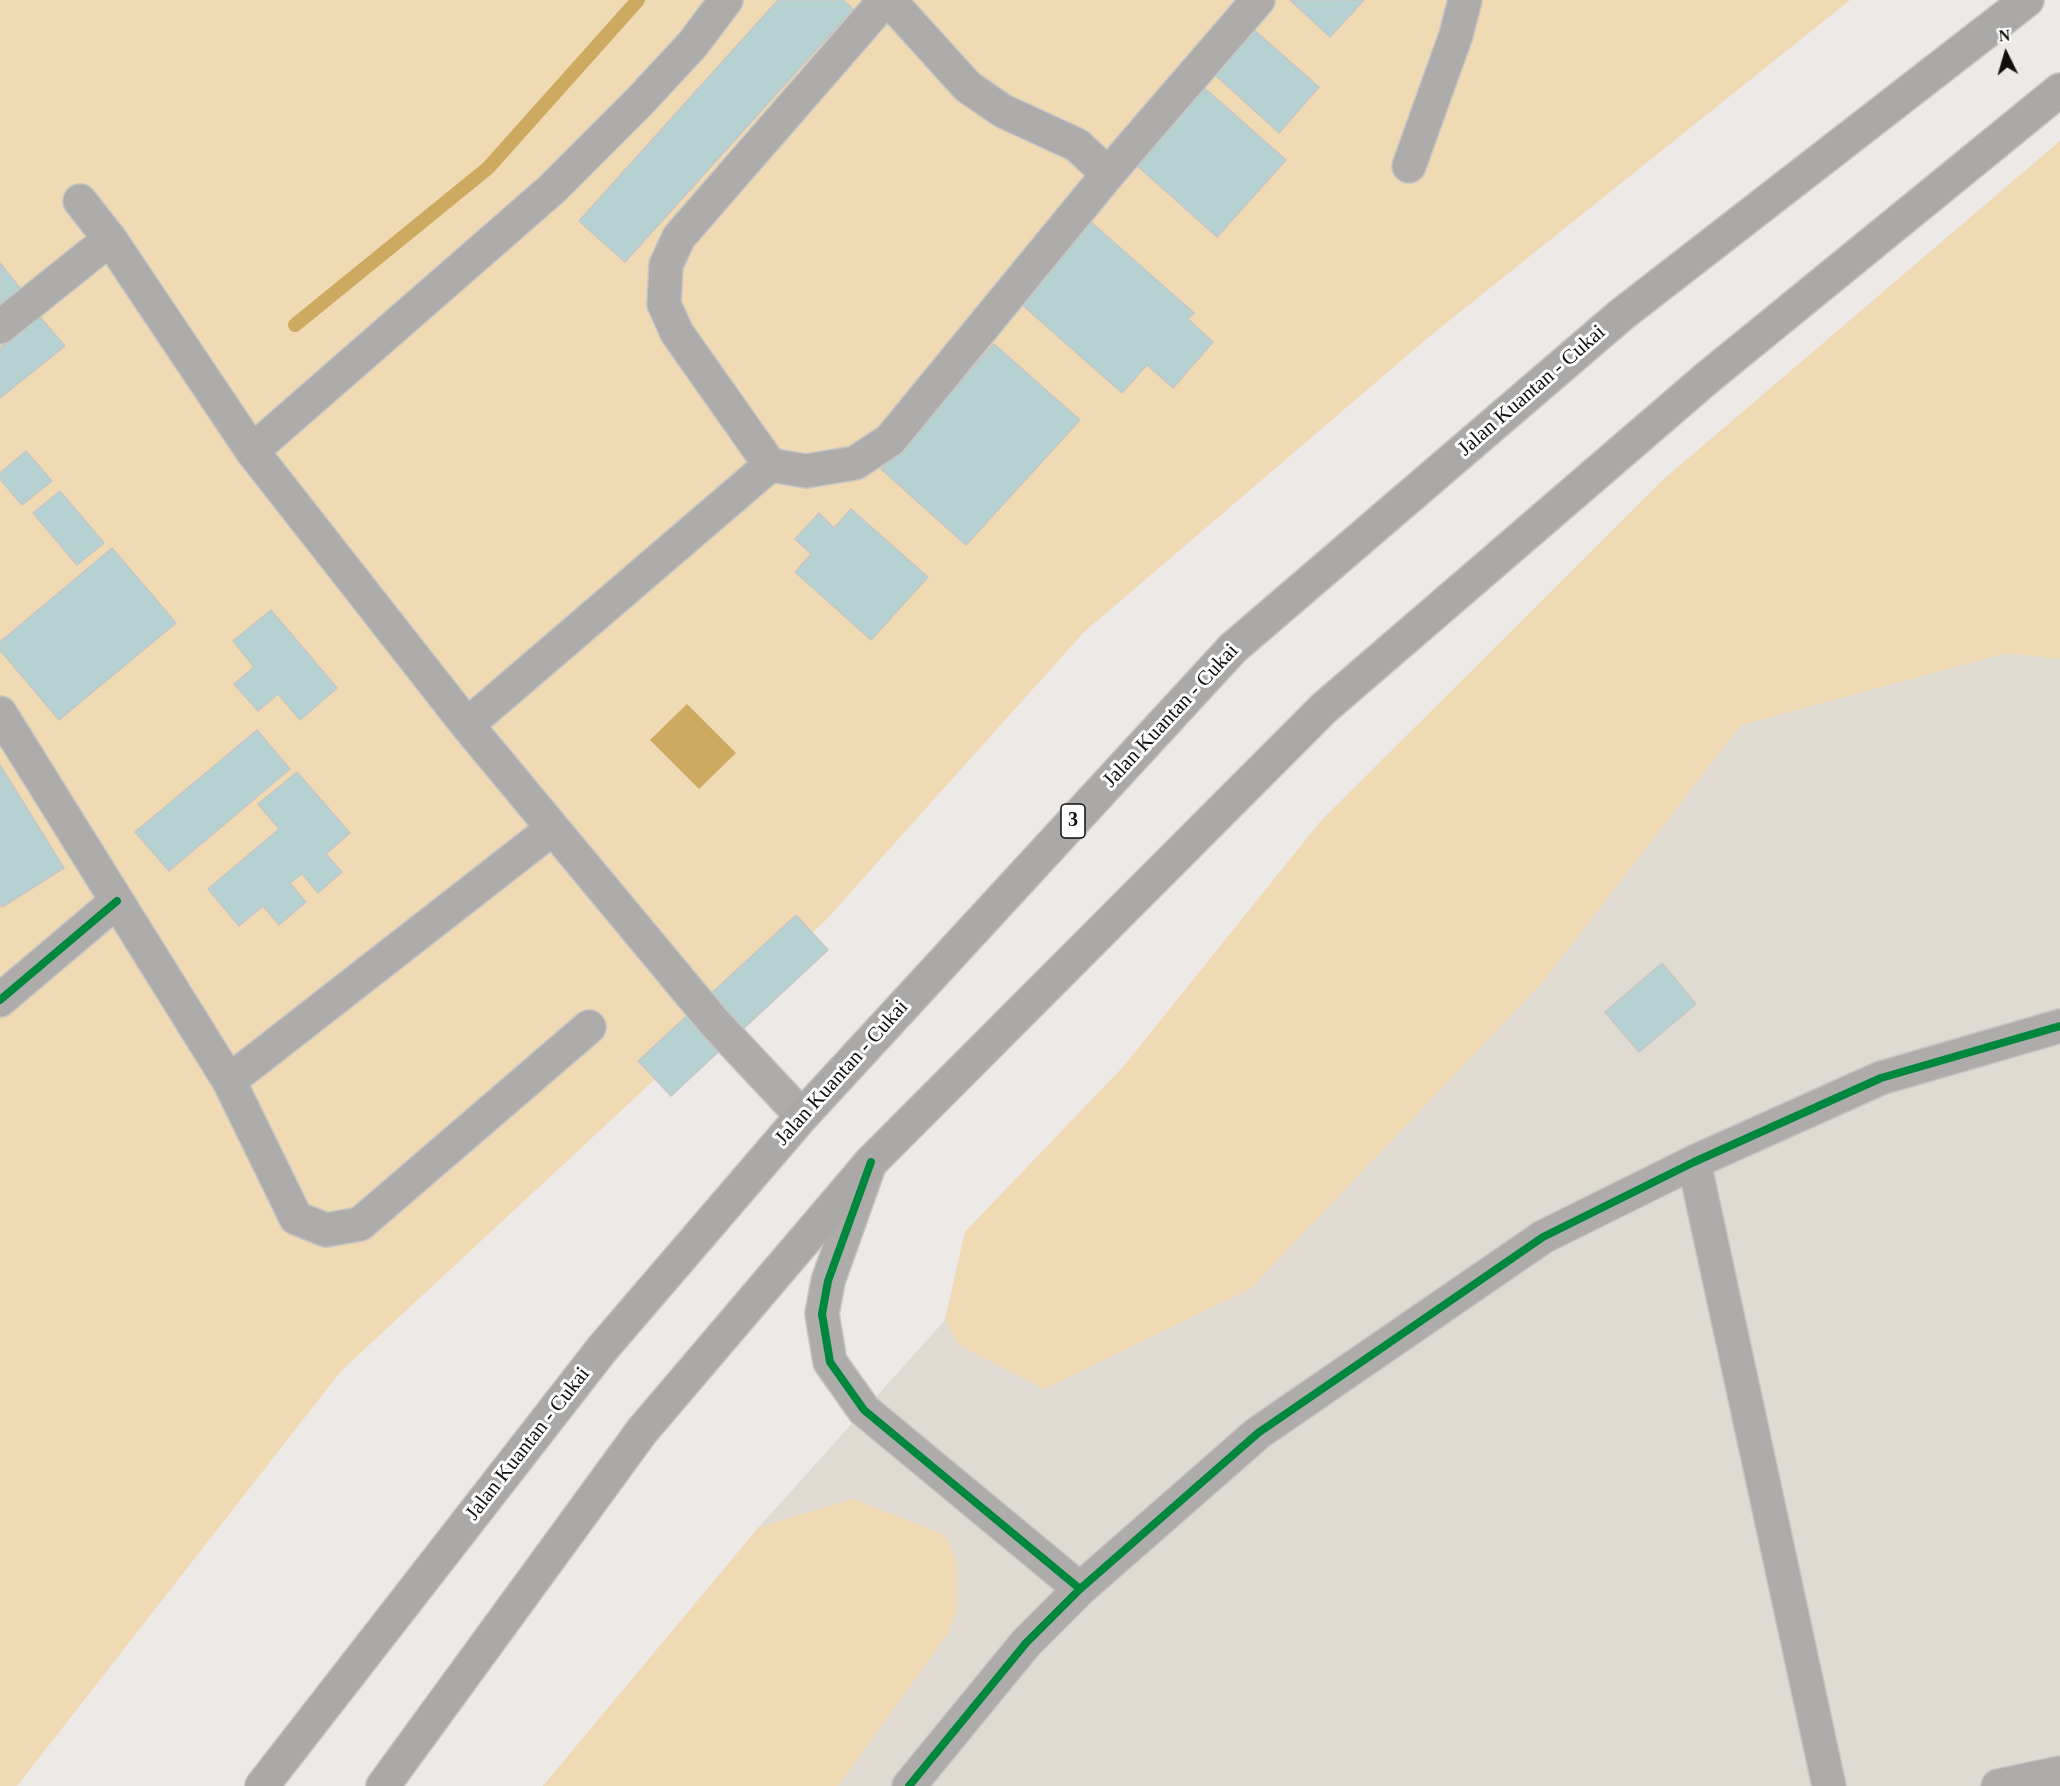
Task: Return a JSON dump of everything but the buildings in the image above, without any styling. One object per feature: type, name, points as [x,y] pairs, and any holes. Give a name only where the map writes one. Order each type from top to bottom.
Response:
[{"type":"highway","name":"Jalan Kuantan - Cukai","points":[[262,1786],[602,1349],[802,1116],[1233,648],[1621,315],[2027,0]]},
{"type":"highway","points":[[383,1786],[642,1431],[871,1162],[1324,708],[1707,378],[2060,90]]},
{"type":"street","points":[[252,450],[552,189],[692,45],[726,0]]},
{"type":"street","points":[[1108,174],[1077,145],[1003,111],[968,87],[887,0],[679,237],[666,265],[664,304],[677,333],[770,465],[806,471],[855,463],[890,440],[1108,174],[1258,0]]},
{"type":"street","points":[[1409,166],[1456,35],[1465,0]]},
{"type":"street","points":[[80,201],[110,238],[252,450],[467,725],[714,1022],[802,1116]]},
{"type":"street","points":[[0,327],[110,238]]},
{"type":"street","points":[[467,725],[770,465]]},
{"type":"street","points":[[0,713],[230,1081],[296,1218],[326,1230],[360,1224],[589,1027]]},
{"type":"street","points":[[230,1081],[552,829]]},
{"type":"street","points":[[0,1000],[117,901]]},
{"type":"street","points":[[909,1786],[1026,1643],[1080,1589],[1258,1433],[1543,1237],[1694,1162],[1881,1078],[2060,1026]]},
{"type":"street","points":[[871,1162],[828,1281],[822,1314],[830,1362],[864,1410],[1080,1589]]},
{"type":"street","points":[[1694,1162],[1829,1786]]},
{"type":"street","points":[[1998,1786],[2060,1773]]},
{"type":"shaded area","points":[[0,0],[1850,0],[1430,336],[1084,632],[824,922],[341,1371],[17,1786],[0,1786]]},
{"type":"shaded area","points":[[2060,141],[2060,1786],[543,1786],[759,1527],[945,1320],[965,1232],[1124,1066],[1320,822],[1664,479]]},
{"type":"shaded area","points":[[2060,141],[2060,659],[2007,653],[1741,725],[1541,984],[1250,1289],[1044,1389],[959,1345],[945,1320],[965,1232],[1124,1066],[1320,822],[1664,479]]},
{"type":"shaded area","points":[[687,704],[736,753],[699,789],[650,740]]},
{"type":"shaded area","points":[[853,1499],[945,1535],[957,1562],[957,1608],[949,1632],[838,1786],[543,1786],[759,1527]]},
{"type":"waterway","points":[[295,325],[488,168],[638,0]]},
{"type":"cycle path","points":[[0,1000],[117,901]]},
{"type":"cycle path","points":[[909,1786],[1026,1643],[1080,1589],[1258,1433],[1543,1237],[1694,1162],[1881,1078],[2060,1026]]},
{"type":"cycle path","points":[[871,1162],[828,1281],[822,1314],[830,1362],[864,1410],[1080,1589]]}]
